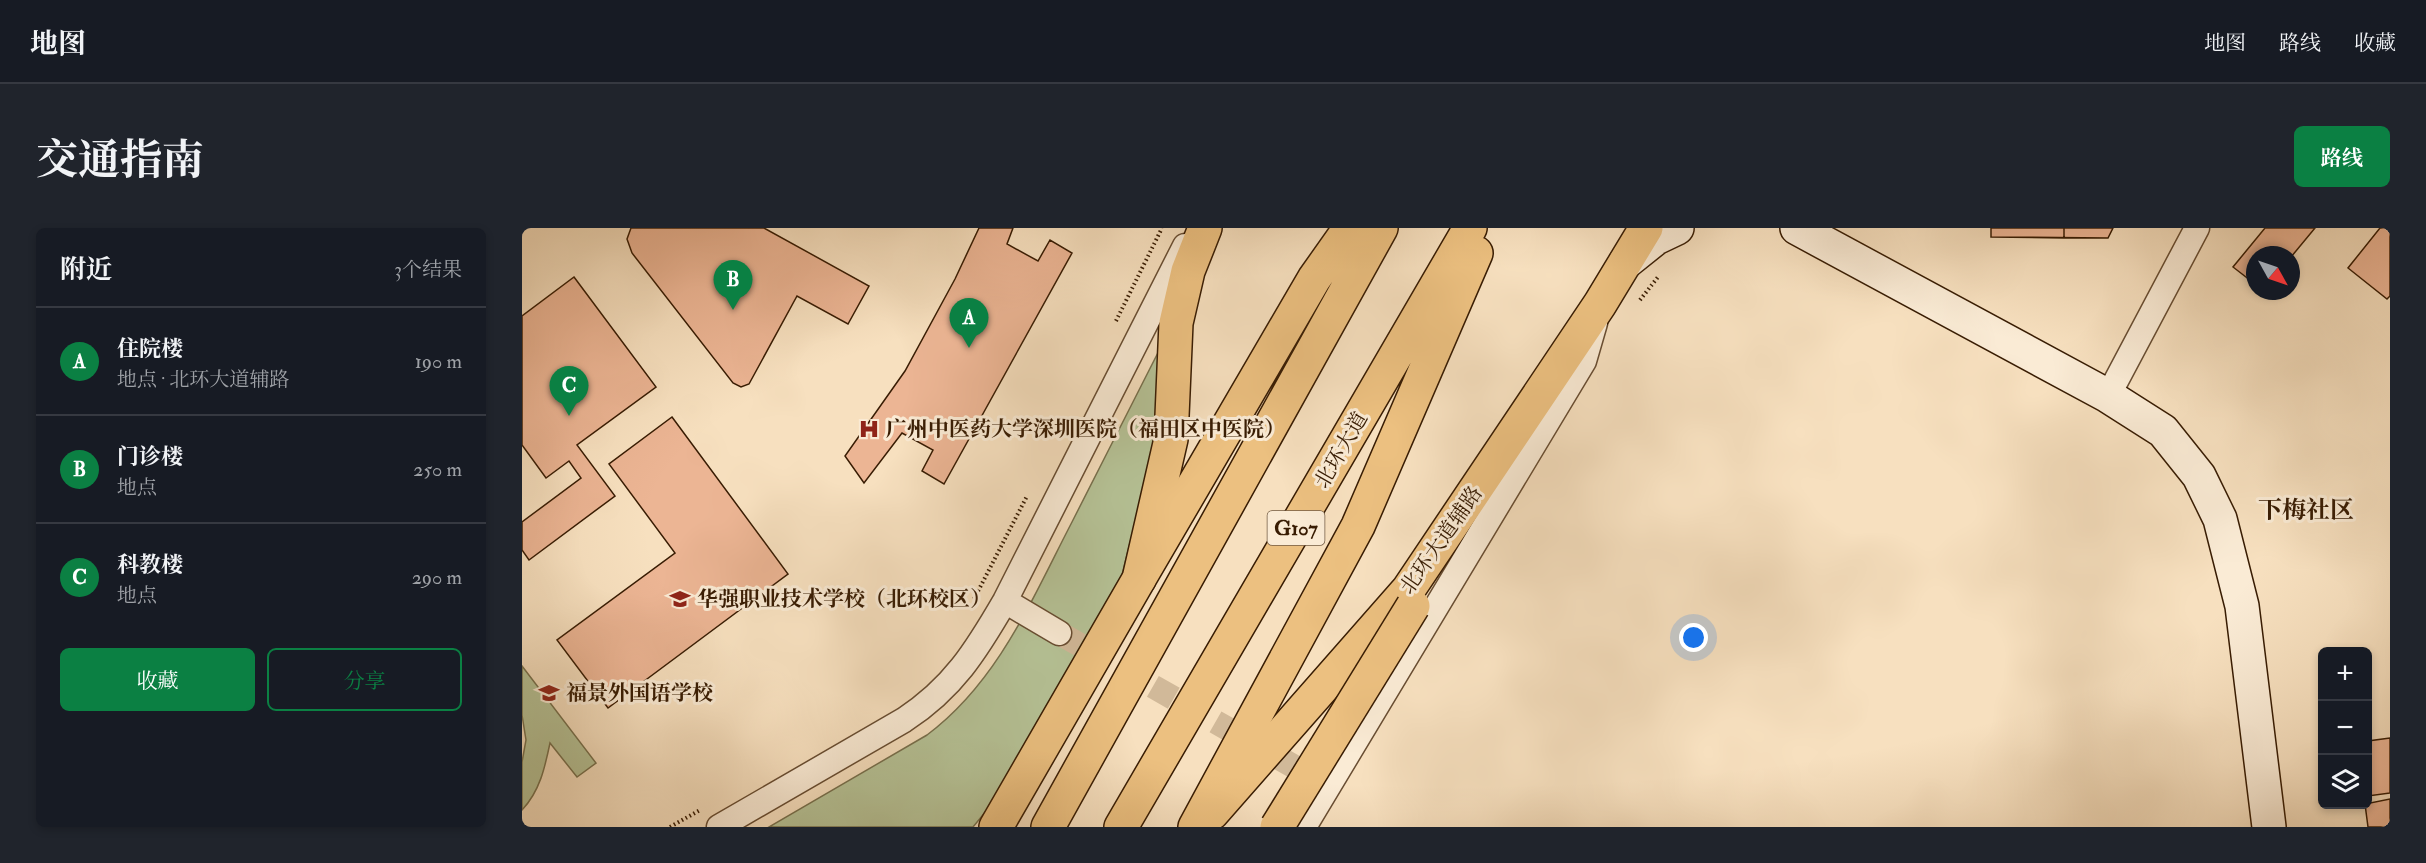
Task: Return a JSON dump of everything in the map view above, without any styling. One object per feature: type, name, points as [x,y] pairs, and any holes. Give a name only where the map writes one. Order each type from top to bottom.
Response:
[{"type":"main road","points":[[1139,579],[1171,439],[1176,323],[1188,271],[1205,228]]},
{"type":"main road","points":[[996,827],[1314,279],[1350,228]]},
{"type":"main road","points":[[1048,827],[1381,228]]},
{"type":"main road","name":"北环大道","points":[[1121,827],[1470,228]]},
{"type":"main road","points":[[1195,827],[1358,526],[1487,228]]},
{"type":"main road","name":"北环大道辅路","points":[[1203,827],[1242,776],[1408,590],[1472,498],[1600,304],[1646,228]]},
{"type":"main road","points":[[1277,827],[1413,606],[1472,498]]},
{"type":"street","points":[[719,827],[931,702],[971,657],[1005,601],[1194,228]]},
{"type":"street","points":[[1624,263],[1656,238],[1677,228]]},
{"type":"street","points":[[1796,228],[2108,396],[2163,431],[2199,476],[2220,519],[2241,606],[2269,827]]},
{"type":"street","points":[[2108,396],[2197,228]]},
{"type":"street","points":[[1304,827],[1584,361],[1600,304]]},
{"type":"street","points":[[1005,601],[1059,633]]},
{"type":"path","points":[[1110,331],[1162,228]]},
{"type":"path","points":[[971,605],[1031,488]]},
{"type":"path","points":[[670,827],[701,809]]},
{"type":"green space","points":[[1169,331],[1152,455],[1122,575],[987,810],[973,827],[769,827],[927,735],[952,714],[974,690],[994,665],[1027,609]]},
{"type":"green space","points":[[522,666],[596,763],[577,777],[550,743],[544,770],[537,787],[522,810],[522,762],[526,740],[522,715]]},
{"type":"building","points":[[631,228],[764,228],[869,286],[848,324],[797,296],[749,384],[741,387],[733,383],[632,253],[627,239]]},
{"type":"building","points":[[979,228],[1013,228],[1007,244],[1038,261],[1050,240],[1072,253],[944,484],[922,471],[933,450],[902,433],[864,483],[845,456],[905,371],[955,279]]},
{"type":"building","points":[[1991,228],[2113,228],[2108,238],[1991,237]]},
{"type":"building","points":[[1991,228],[2064,228],[2064,238],[1991,237]]},
{"type":"building","points":[[2265,228],[2315,228],[2300,246],[2250,246]]},
{"type":"building","points":[[2380,228],[2390,228],[2390,296],[2387,299],[2348,268]]},
{"type":"building","points":[[2246,251],[2246,277],[2233,267]]},
{"type":"building","points":[[574,277],[656,387],[577,445],[615,496],[529,560],[522,550],[522,522],[581,478],[569,461],[546,478],[522,445],[522,316]]},
{"type":"building","points":[[672,417],[788,574],[608,708],[557,640],[675,553],[609,464]]},
{"type":"building","points":[[2390,738],[2390,793],[2372,795],[2372,740]]},
{"type":"building","points":[[2390,799],[2390,827],[2368,827],[2366,809],[2372,809],[2372,803]]},
{"type":"tunnel","points":[[1059,633],[1323,783]]},
{"type":"place","name":"门诊楼","points":[[733,310]]},
{"type":"place","name":"住院楼","points":[[969,348]]},
{"type":"place","name":"科教楼","points":[[569,416]]},
{"type":"place","name":"广州中医药大学深圳医院（福田区中医院）","points":[[869,429]]},
{"type":"place","name":"华强职业技术学校（北环校区）","points":[[680,599]]},
{"type":"place","name":"福景外国语学校","points":[[549,693]]},
{"type":"district","name":"下梅社区","points":[[2306,510]]}]
